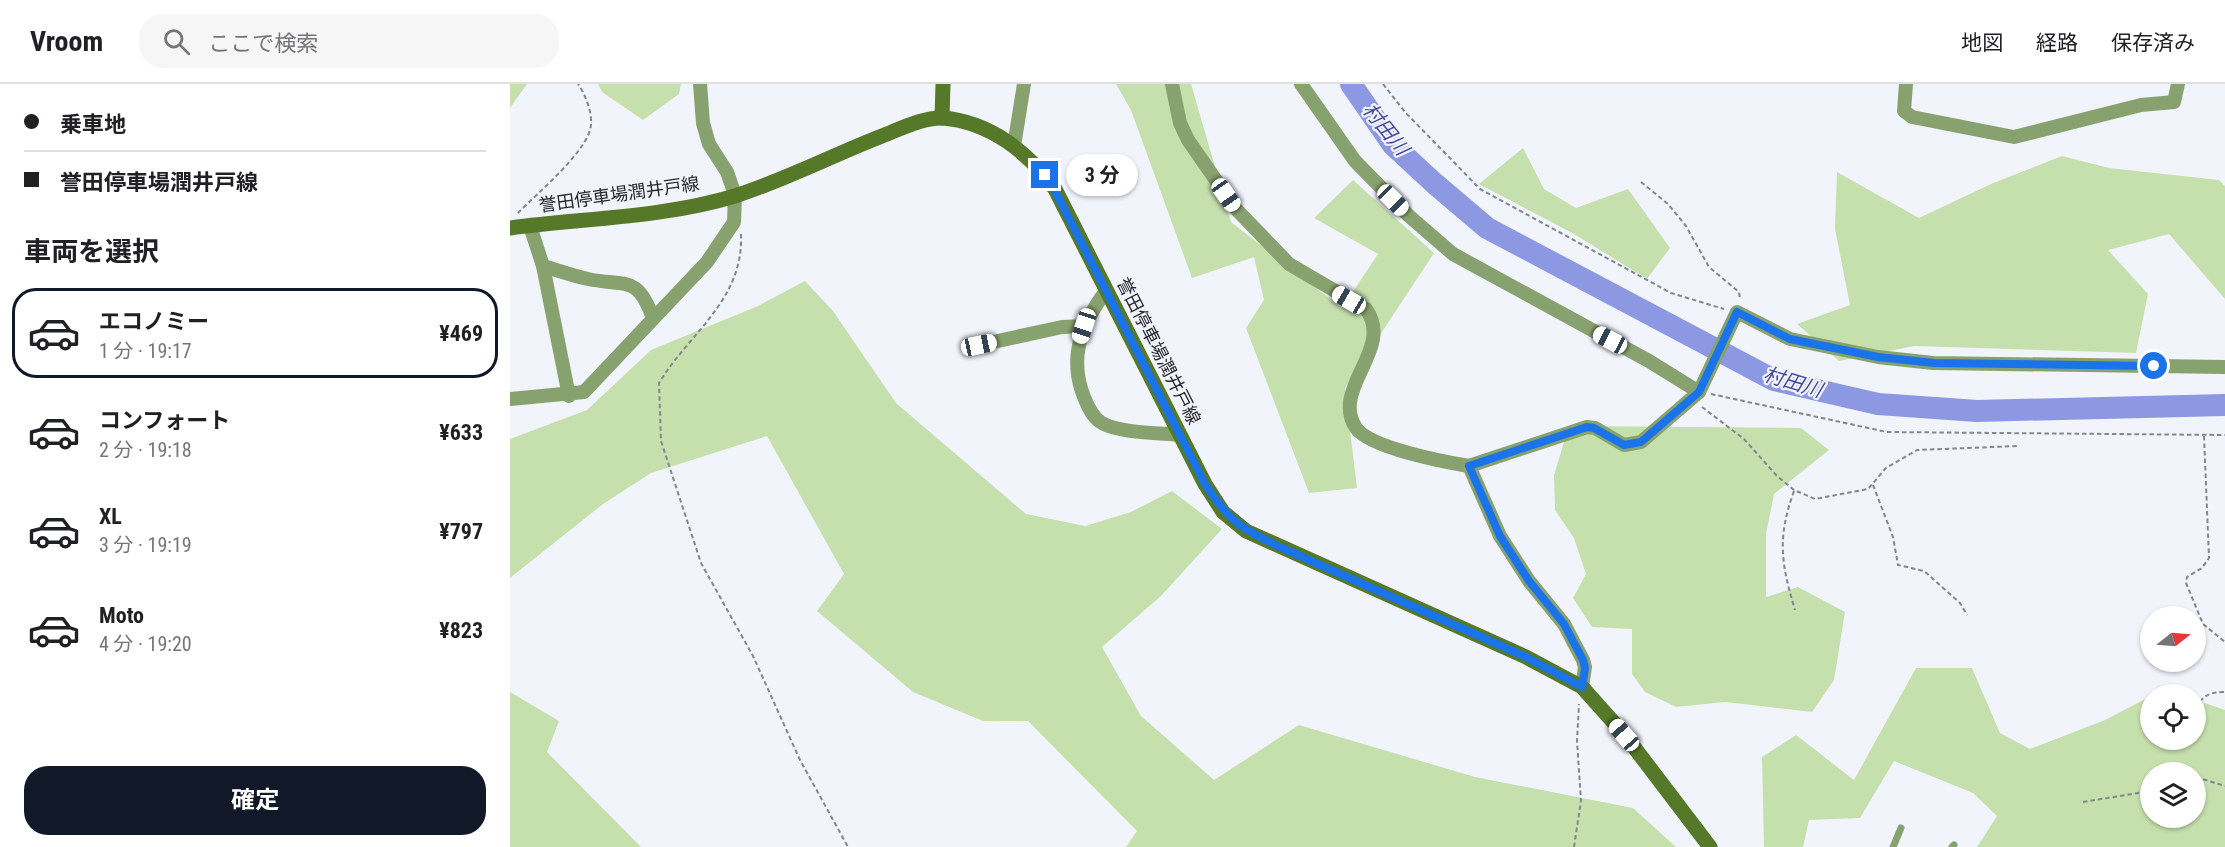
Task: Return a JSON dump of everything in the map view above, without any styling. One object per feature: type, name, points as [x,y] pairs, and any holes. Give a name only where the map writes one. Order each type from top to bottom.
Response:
[{"type":"main road","points":[[942,118],[943,84]]},
{"type":"main road","name":"誉田停車場潤井戸線","points":[[510,228],[663,211],[735,195],[898,129],[942,118],[988,131],[1014,146],[1045,175],[1054,189],[1180,435],[1223,512],[1246,531],[1526,657],[1582,687],[1639,753],[1710,847]]},
{"type":"street","points":[[510,399],[569,396],[584,392],[707,262],[734,222],[735,195],[727,172],[709,144],[703,123],[700,84]]},
{"type":"street","points":[[1014,146],[1024,84]]},
{"type":"street","points":[[1172,84],[1180,123],[1188,140],[1236,209],[1289,264],[1366,309],[1371,316],[1374,340],[1351,402],[1356,428],[1367,436],[1404,452],[1469,466],[1587,427],[1594,428],[1629,446],[1647,438],[1671,415],[1695,397],[1737,312],[1790,339],[1878,357],[1934,363],[2225,367]]},
{"type":"street","points":[[1301,84],[1355,160],[1410,216],[1453,254],[1648,361],[1695,397]]},
{"type":"street","points":[[1906,84],[1904,111],[1912,117],[2014,137],[2141,105],[2168,104],[2174,102],[2178,84]]},
{"type":"street","points":[[530,226],[543,266],[569,396]]},
{"type":"street","points":[[543,266],[588,280],[618,282],[636,287],[645,297],[653,318]]},
{"type":"street","points":[[1106,291],[1084,326],[1079,340],[1077,370],[1080,387],[1094,415],[1102,423],[1118,428],[1180,435]]},
{"type":"street","points":[[979,345],[1062,327],[1084,326]]},
{"type":"street","points":[[1469,466],[1500,536],[1529,581],[1564,624],[1583,660],[1585,668],[1582,687]]},
{"type":"lane","points":[[1893,847],[1901,828]]},
{"type":"path","points":[[518,213],[583,146],[591,124],[583,92],[578,84]]},
{"type":"path","points":[[1383,84],[1405,112],[1480,189],[1671,293],[1737,312],[1741,300],[1739,292],[1709,267],[1686,226],[1668,204],[1641,182]]},
{"type":"path","points":[[734,222],[742,238],[735,278],[725,299],[659,382],[661,441],[701,563],[753,656],[801,760],[848,847]]},
{"type":"path","points":[[1695,397],[1751,401],[1841,424],[1887,432],[2225,435]]},
{"type":"path","points":[[1695,397],[1744,439],[1777,476],[1794,490],[1815,499],[1868,489],[1886,468],[1917,450],[2018,446]]},
{"type":"path","points":[[2204,436],[2209,558],[2202,568],[2187,577],[2186,583],[2203,624],[2225,642]]},
{"type":"path","points":[[1873,485],[1893,537],[1898,565],[1924,571],[1960,603],[1967,615]]},
{"type":"path","points":[[1794,490],[1782,532],[1785,577],[1795,610]]},
{"type":"path","points":[[1574,847],[1581,801],[1577,720],[1582,687]]},
{"type":"path","points":[[2206,696],[2213,692],[2225,692]]},
{"type":"path","points":[[2206,780],[2225,786]]},
{"type":"path","points":[[2083,802],[2140,792]]},
{"type":"green space","points":[[510,84],[527,84],[510,108]]},
{"type":"green space","points":[[598,84],[681,84],[679,94],[643,120],[602,92]]},
{"type":"green space","points":[[1116,84],[1191,84],[1231,222],[1342,308],[1378,254],[1314,218],[1353,180],[1434,253],[1345,388],[1357,488],[1309,493],[1246,328],[1264,300],[1254,257],[1192,278],[1131,110]]},
{"type":"green space","points":[[1523,148],[1544,189],[1576,208],[1628,189],[1670,248],[1647,279],[1574,234],[1479,184]]},
{"type":"green space","points":[[2062,156],[2109,168],[2219,180],[2225,186],[2225,299],[2169,234],[2108,250],[2148,294],[2136,353],[1914,346],[1839,361],[1797,324],[1850,305],[1835,229],[1837,172],[1919,218],[1991,184]]},
{"type":"green space","points":[[805,281],[833,311],[896,403],[1026,514],[1085,526],[1131,512],[1172,491],[1222,529],[1161,596],[1102,647],[1141,716],[1214,780],[1299,725],[1475,777],[1633,808],[1676,847],[1126,847],[1137,831],[1028,721],[983,721],[913,692],[817,611],[844,574],[767,436],[651,473],[603,504],[510,578],[510,439],[587,410],[651,350],[758,306]]},
{"type":"green space","points":[[1569,426],[1801,428],[1829,450],[1774,494],[1766,534],[1766,597],[1798,587],[1845,612],[1834,680],[1812,712],[1725,702],[1676,707],[1645,692],[1632,674],[1632,629],[1592,627],[1573,598],[1586,574],[1574,538],[1555,510],[1554,475]]},
{"type":"green space","points":[[1916,668],[1972,668],[2000,733],[2030,749],[2105,720],[2140,702],[2140,750],[2206,750],[2206,703],[2225,710],[2225,847],[1977,847],[1997,816],[1973,793],[1894,761],[1860,818],[1809,820],[1803,847],[1764,847],[1762,757],[1796,735],[1854,780]]},
{"type":"green space","points":[[510,692],[559,721],[547,752],[641,847],[510,847]]},
{"type":"waterway","name":"村田川","points":[[1351,84],[1393,145],[1487,228],[1774,380],[1878,404],[1977,411],[2225,405]]},
{"type":"route","points":[[1045,175],[1205,484],[1223,512],[1233,522],[1246,531],[1280,547],[1526,657],[1582,687],[1585,674],[1583,660],[1564,624],[1529,581],[1500,536],[1489,516],[1473,471],[1469,466],[1587,427],[1594,428],[1624,445],[1629,446],[1641,442],[1699,392],[1737,312],[1790,339],[1878,357],[1934,363],[2154,366]]}]
